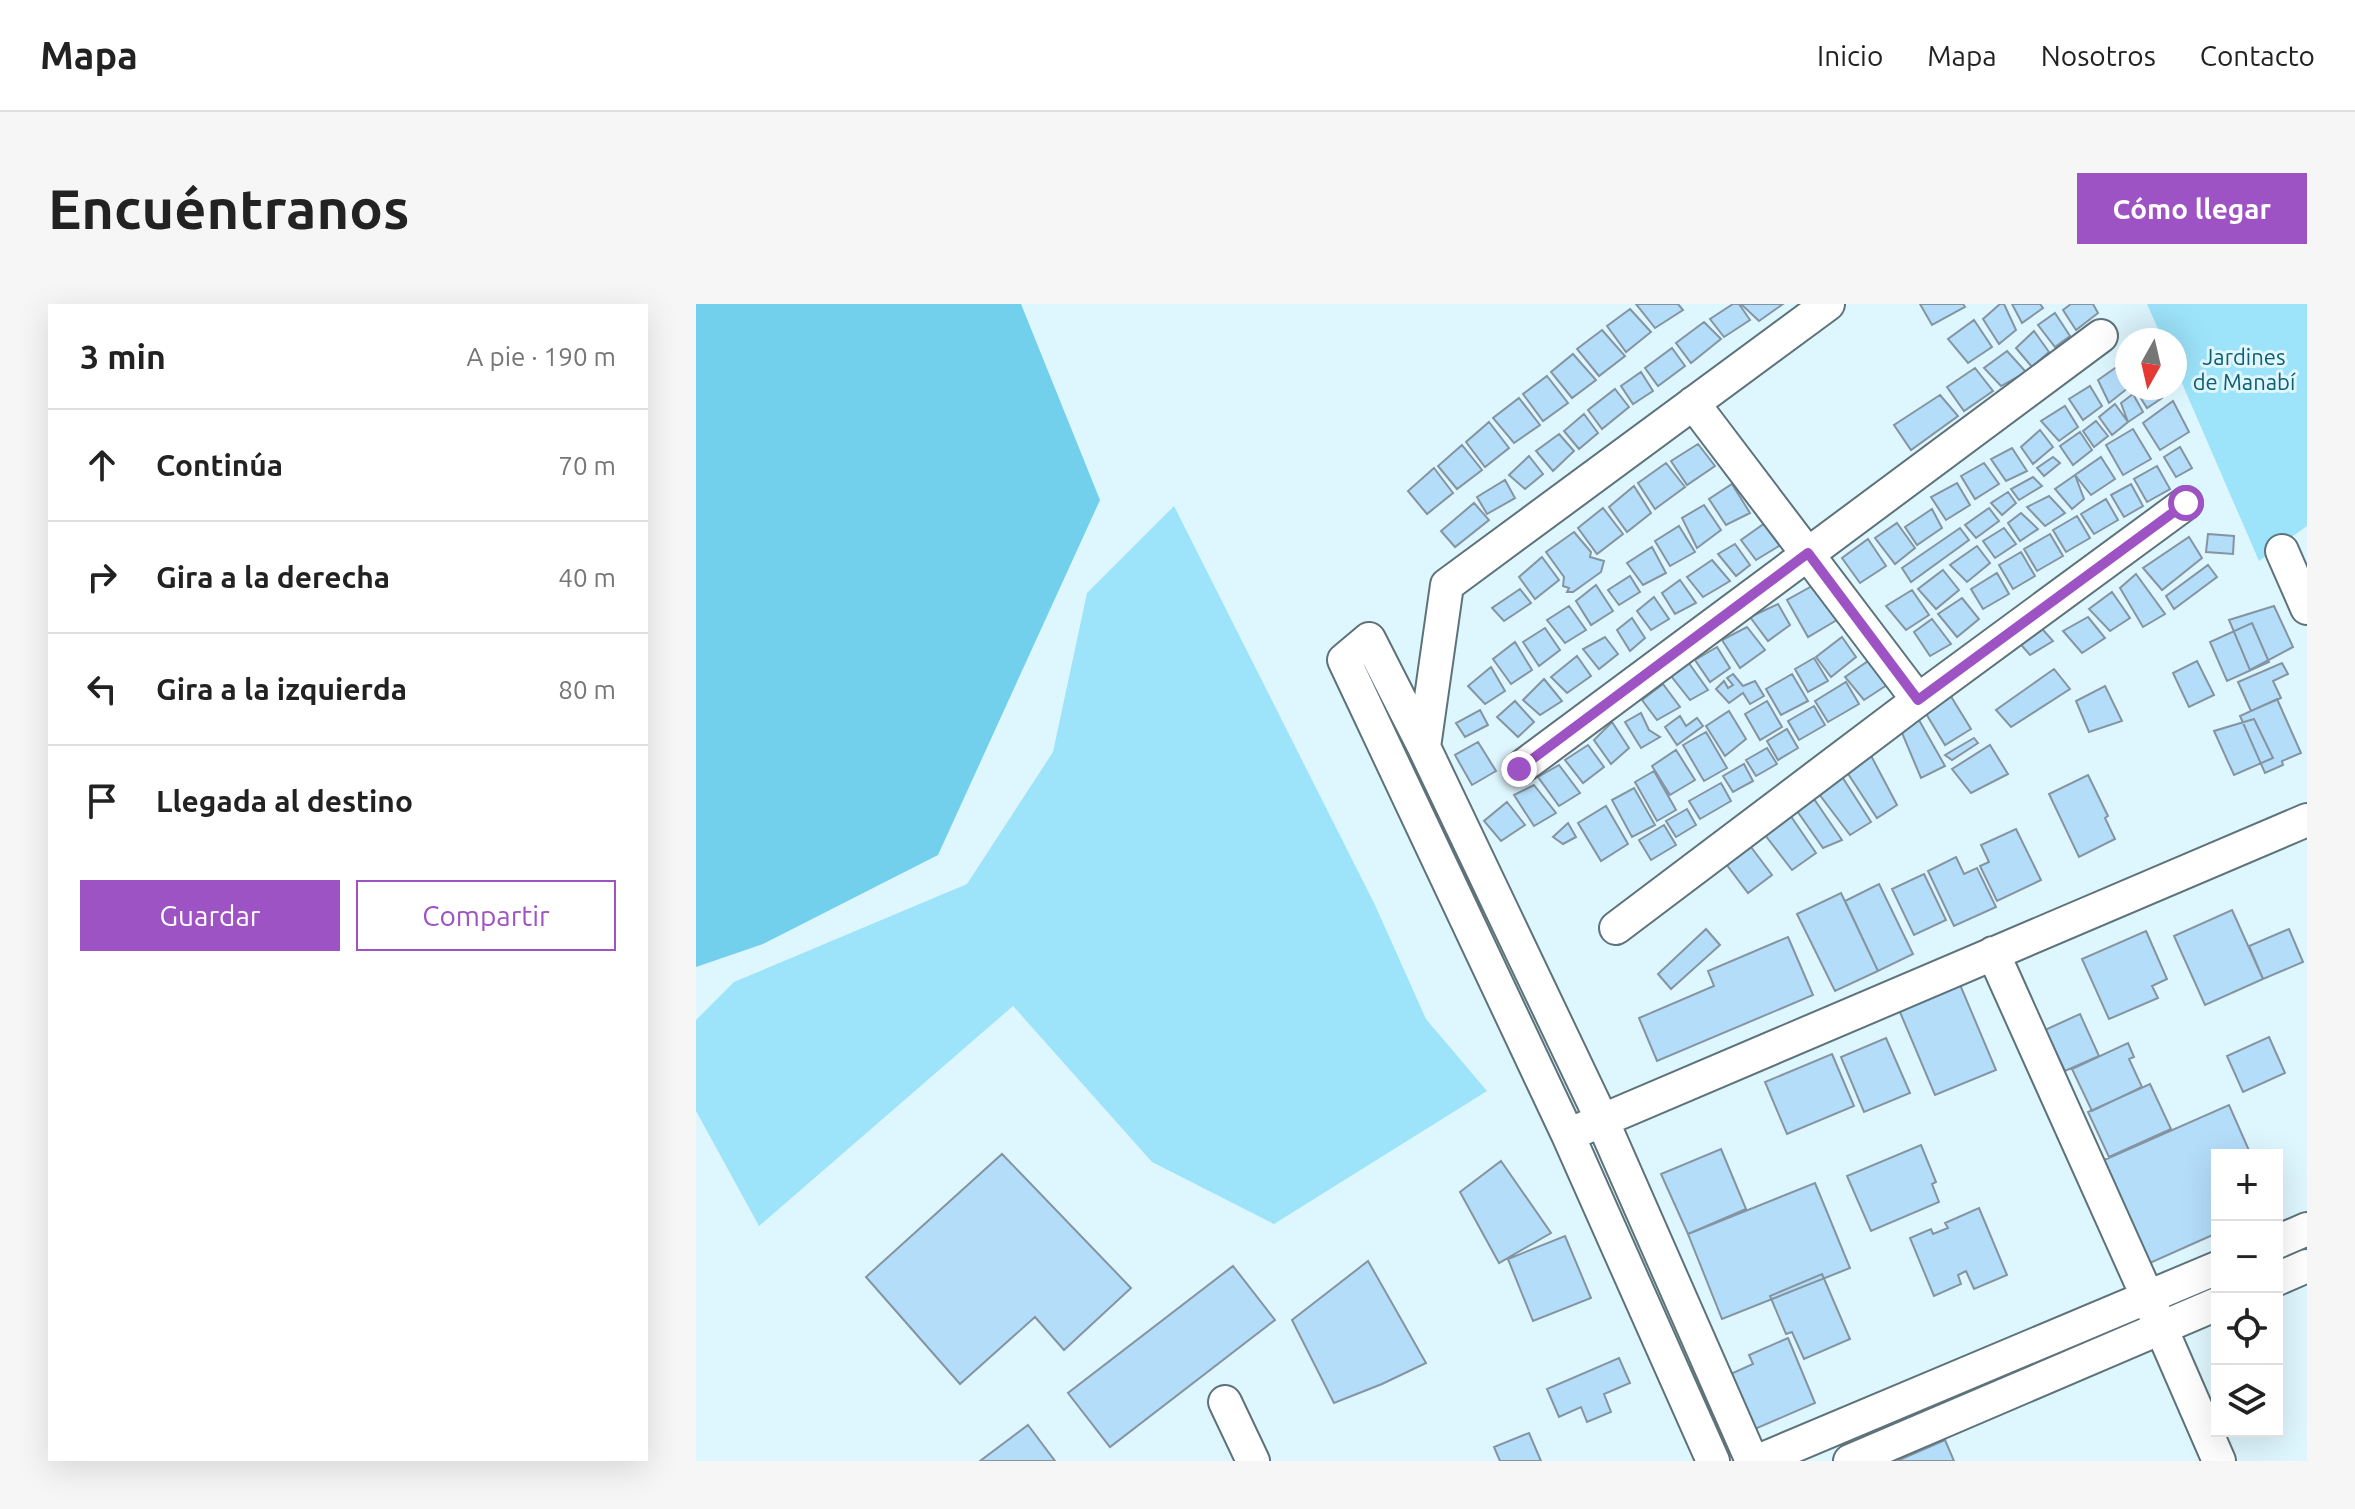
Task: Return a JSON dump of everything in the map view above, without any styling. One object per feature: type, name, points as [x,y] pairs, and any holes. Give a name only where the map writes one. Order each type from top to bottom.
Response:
[{"type":"street","points":[[1424,747],[1447,585],[1828,304]]},
{"type":"street","points":[[1519,769],[2101,336]]},
{"type":"street","points":[[1693,403],[1918,700]]},
{"type":"street","points":[[1616,928],[2186,503]]},
{"type":"street","points":[[2282,551],[2307,608]]},
{"type":"street","points":[[1713,1461],[1568,1135],[1344,660],[1369,639],[1424,747],[1602,1120],[1755,1461],[2211,1271]]},
{"type":"street","points":[[1568,1135],[2307,820]]},
{"type":"street","points":[[1993,953],[2219,1461]]},
{"type":"street","points":[[2283,1239],[2307,1229]]},
{"type":"street","points":[[2283,1276],[2307,1266]]},
{"type":"street","points":[[1850,1461],[2211,1307]]},
{"type":"street","points":[[1225,1402],[1253,1461]]},
{"type":"green space","name":"Jardines de Manabí","points":[[2147,304],[2307,304],[2307,526],[2259,561],[2187,395],[2187,328],[2158,328]]},
{"type":"green space","points":[[1174,506],[1375,905],[1426,1019],[1487,1091],[1274,1224],[1152,1162],[1013,1006],[759,1226],[696,1111],[696,1020],[734,982],[967,884],[1053,752],[1087,593]]},
{"type":"shaded area","points":[[696,304],[1021,304],[1100,500],[938,855],[763,944],[696,967]]},
{"type":"building","points":[[1636,304],[1678,304],[1683,310],[1655,328]]},
{"type":"building","points":[[1733,304],[1739,304],[1750,320],[1724,337],[1710,319]]},
{"type":"building","points":[[1741,304],[1783,304],[1759,321]]},
{"type":"building","points":[[1920,304],[1963,304],[1965,307],[1932,325]]},
{"type":"building","points":[[2004,304],[2016,330],[1999,344],[1983,319]]},
{"type":"building","points":[[2012,304],[2040,304],[2043,308],[2022,323]]},
{"type":"building","points":[[2071,304],[2093,304],[2098,313],[2076,330],[2063,310]]},
{"type":"building","points":[[1630,309],[1651,332],[1626,352],[1607,326]]},
{"type":"building","points":[[2055,313],[2070,336],[2055,347],[2038,325]]},
{"type":"building","points":[[1974,320],[1992,347],[1968,363],[1948,339]]},
{"type":"building","points":[[1704,322],[1721,339],[1691,363],[1676,343]]},
{"type":"building","points":[[1602,330],[1625,356],[1599,376],[1577,349]]},
{"type":"building","points":[[2034,331],[2049,352],[2032,367],[2016,348]]},
{"type":"building","points":[[1672,348],[1685,366],[1658,386],[1645,368]]},
{"type":"building","points":[[2007,351],[2026,372],[2001,386],[1984,368]]},
{"type":"building","points":[[1573,354],[1596,380],[1572,398],[1551,372]]},
{"type":"building","points":[[1975,368],[1993,391],[1964,411],[1947,387]]},
{"type":"building","points":[[2115,368],[2115,398],[2109,403],[2098,380]]},
{"type":"building","points":[[1641,372],[1653,391],[1633,404],[1621,386]]},
{"type":"building","points":[[1547,376],[1568,403],[1543,421],[1523,394]]},
{"type":"building","points":[[2090,386],[2102,406],[2083,420],[2069,399]]},
{"type":"building","points":[[1615,389],[1629,407],[1602,429],[1588,410]]},
{"type":"building","points":[[1940,395],[1958,416],[1911,450],[1894,425]]},
{"type":"building","points":[[1519,398],[1540,425],[1514,443],[1493,418]]},
{"type":"building","points":[[2136,400],[2143,412],[2128,422],[2121,403]]},
{"type":"building","points":[[2142,400],[2159,400],[2147,408]]},
{"type":"building","points":[[2173,401],[2189,432],[2160,450],[2143,423]]},
{"type":"building","points":[[2115,404],[2128,422],[2112,435],[2099,417]]},
{"type":"building","points":[[2065,406],[2078,427],[2059,441],[2041,421]]},
{"type":"building","points":[[1584,414],[1598,433],[1579,449],[1564,431]]},
{"type":"building","points":[[2096,421],[2108,436],[2094,447],[2083,431]]},
{"type":"building","points":[[1489,422],[1509,448],[1485,467],[1466,442]]},
{"type":"building","points":[[2133,429],[2151,459],[2123,475],[2106,445]]},
{"type":"building","points":[[2040,430],[2053,447],[2033,464],[2021,447]]},
{"type":"building","points":[[2080,432],[2092,450],[2073,465],[2060,446]]},
{"type":"building","points":[[1559,434],[1574,451],[1553,471],[1536,451]]},
{"type":"building","points":[[1698,444],[1715,466],[1687,485],[1671,461]]},
{"type":"building","points":[[1462,445],[1482,470],[1457,489],[1438,466]]},
{"type":"building","points":[[2180,447],[2192,468],[2176,477],[2164,457]]},
{"type":"building","points":[[2012,448],[2027,471],[2006,481],[1991,459]]},
{"type":"building","points":[[1529,456],[1543,474],[1525,489],[1509,475]]},
{"type":"building","points":[[2053,457],[2060,463],[2044,476],[2037,468]]},
{"type":"building","points":[[2101,457],[2115,479],[2091,495],[2075,475]]},
{"type":"building","points":[[1666,463],[1685,487],[1655,509],[1638,483]]},
{"type":"building","points":[[1984,463],[1999,484],[1975,499],[1961,476]]},
{"type":"building","points":[[2157,466],[2170,489],[2147,502],[2134,479]]},
{"type":"building","points":[[1434,468],[1453,493],[1427,514],[1408,491]]},
{"type":"building","points":[[2075,475],[2084,499],[2072,509],[2055,489]]},
{"type":"building","points":[[2033,477],[2042,486],[2019,500],[2011,489]]},
{"type":"building","points":[[1505,480],[1515,498],[1487,514],[1477,497]]},
{"type":"building","points":[[1957,483],[1970,505],[1946,520],[1931,497]]},
{"type":"building","points":[[1732,484],[1750,513],[1726,525],[1709,499]]},
{"type":"building","points":[[2131,484],[2143,506],[2124,517],[2111,495]]},
{"type":"building","points":[[1634,486],[1651,513],[1627,532],[1609,507]]},
{"type":"building","points":[[2008,492],[2016,503],[2002,515],[1991,503]]},
{"type":"building","points":[[2049,496],[2065,513],[2045,526],[2027,507]]},
{"type":"building","points":[[2106,499],[2118,520],[2094,534],[2081,514]]},
{"type":"building","points":[[1474,503],[1489,520],[1455,547],[1441,531]]},
{"type":"building","points":[[1704,505],[1721,530],[1697,548],[1682,518]]},
{"type":"building","points":[[1603,508],[1623,534],[1597,554],[1578,528]]},
{"type":"building","points":[[1989,508],[1999,521],[1976,538],[1965,525]]},
{"type":"building","points":[[1932,509],[1942,528],[1917,545],[1905,527]]},
{"type":"building","points":[[2021,513],[2038,529],[2020,541],[2008,523]]},
{"type":"building","points":[[2077,516],[2090,538],[2066,552],[2053,530]]},
{"type":"building","points":[[1772,518],[1784,543],[1756,560],[1741,540]]},
{"type":"building","points":[[1897,523],[1915,548],[1895,564],[1875,538]]},
{"type":"building","points":[[1679,526],[1695,552],[1670,566],[1655,541]]},
{"type":"building","points":[[1960,528],[1969,540],[1911,582],[1902,568]]},
{"type":"building","points":[[2004,528],[2016,544],[1995,558],[1983,541]]},
{"type":"building","points":[[1574,532],[1591,552],[1590,557],[1604,561],[1601,572],[1573,592],[1567,592],[1569,588],[1563,586],[1564,577],[1546,552]]},
{"type":"building","points":[[2050,534],[2063,556],[2037,571],[2024,549]]},
{"type":"building","points":[[2208,534],[2234,536],[2233,554],[2206,552]]},
{"type":"building","points":[[2189,537],[2202,558],[2162,590],[2143,568]]},
{"type":"building","points":[[1868,539],[1886,566],[1860,583],[1842,558]]},
{"type":"building","points":[[1735,544],[1750,565],[1736,576],[1718,554]]},
{"type":"building","points":[[1977,546],[1990,563],[1967,582],[1950,565]]},
{"type":"building","points":[[1652,547],[1666,573],[1643,585],[1627,563]]},
{"type":"building","points":[[2021,552],[2035,576],[2013,589],[1999,565]]},
{"type":"building","points":[[1542,557],[1559,580],[1535,599],[1519,577]]},
{"type":"building","points":[[1712,560],[1730,581],[1703,597],[1687,577]]},
{"type":"building","points":[[2208,565],[2217,577],[2174,609],[2166,596]]},
{"type":"building","points":[[1943,570],[1959,590],[1936,609],[1918,589]]},
{"type":"building","points":[[1997,573],[2009,594],[1983,609],[1971,589]]},
{"type":"building","points":[[2136,574],[2165,614],[2143,627],[2120,588]]},
{"type":"building","points":[[1630,576],[1640,592],[1619,605],[1608,590]]},
{"type":"building","points":[[1680,580],[1696,603],[1675,614],[1662,593]]},
{"type":"building","points":[[1821,581],[1842,617],[1808,637],[1787,600]]},
{"type":"building","points":[[1596,585],[1613,611],[1591,625],[1576,601]]},
{"type":"building","points":[[1520,589],[1531,603],[1504,621],[1492,608]]},
{"type":"building","points":[[1912,590],[1929,615],[1906,630],[1886,606]]},
{"type":"building","points":[[2112,592],[2130,618],[2110,631],[2089,609]]},
{"type":"building","points":[[1654,597],[1669,619],[1651,630],[1637,611]]},
{"type":"building","points":[[1962,598],[1979,619],[1957,637],[1938,614]]},
{"type":"building","points":[[1778,604],[1790,625],[1768,641],[1750,617]]},
{"type":"building","points":[[1569,606],[1586,630],[1565,643],[1547,620]]},
{"type":"building","points":[[2274,606],[2293,647],[2250,670],[2229,620]]},
{"type":"building","points":[[2088,617],[2105,638],[2082,653],[2063,631]]},
{"type":"building","points":[[1632,618],[1645,638],[1630,651],[1617,630]]},
{"type":"building","points":[[1932,619],[1951,644],[1930,656],[1914,632]]},
{"type":"building","points":[[2036,622],[2053,641],[2030,655],[2016,639]]},
{"type":"building","points":[[2252,623],[2269,662],[2227,681],[2210,642]]},
{"type":"building","points":[[1747,627],[1765,650],[1740,668],[1722,640]]},
{"type":"building","points":[[1545,628],[1560,650],[1539,666],[1523,642]]},
{"type":"building","points":[[1605,637],[1618,654],[1599,669],[1583,649]]},
{"type":"building","points":[[1842,637],[1856,657],[1831,677],[1816,657]]},
{"type":"building","points":[[1515,642],[1532,670],[1511,684],[1493,659]]},
{"type":"building","points":[[1717,647],[1730,668],[1710,682],[1695,660]]},
{"type":"building","points":[[1577,656],[1591,676],[1567,693],[1551,677]]},
{"type":"building","points":[[1814,658],[1828,681],[1808,692],[1795,669]]},
{"type":"building","points":[[1871,659],[1887,685],[1864,700],[1845,677]]},
{"type":"building","points":[[2197,661],[2214,695],[2189,707],[2173,673]]},
{"type":"building","points":[[1688,662],[1708,690],[1690,700],[1668,672]]},
{"type":"building","points":[[2282,663],[2288,674],[2273,681],[2281,698],[2251,711],[2238,682]]},
{"type":"building","points":[[1491,667],[1505,691],[1485,704],[1468,686]]},
{"type":"building","points":[[2054,669],[2070,689],[2011,727],[1996,710]]},
{"type":"building","points":[[1733,674],[1743,686],[1755,681],[1764,696],[1750,704],[1743,693],[1729,703],[1716,689],[1724,681],[1728,688],[1733,685],[1727,678]]},
{"type":"building","points":[[1792,674],[1808,701],[1781,715],[1766,689]]},
{"type":"building","points":[[1544,679],[1562,701],[1540,715],[1523,700]]},
{"type":"building","points":[[1846,682],[1859,704],[1828,722],[1815,701]]},
{"type":"building","points":[[1663,684],[1680,707],[1657,720],[1642,700]]},
{"type":"building","points":[[2105,686],[2122,721],[2089,732],[2076,701]]},
{"type":"building","points":[[1947,690],[1971,729],[1945,745],[1922,707]]},
{"type":"building","points":[[2277,699],[2301,753],[2265,773],[2240,716]]},
{"type":"building","points":[[1515,701],[1534,722],[1518,737],[1497,717]]},
{"type":"building","points":[[1767,701],[1782,727],[1760,740],[1745,714]]},
{"type":"building","points":[[1814,706],[1825,725],[1799,740],[1788,721]]},
{"type":"building","points":[[1480,710],[1488,725],[1465,737],[1456,723]]},
{"type":"building","points":[[1729,711],[1746,739],[1725,756],[1706,726]]},
{"type":"building","points":[[1641,713],[1649,730],[1660,737],[1641,748],[1625,722]]},
{"type":"building","points":[[1915,713],[1945,766],[1921,778],[1897,721]]},
{"type":"building","points":[[1680,716],[1686,726],[1697,718],[1703,726],[1677,745],[1665,727]]},
{"type":"building","points":[[2254,719],[2273,758],[2234,775],[2214,731]]},
{"type":"building","points":[[1612,722],[1629,748],[1611,764],[1594,740]]},
{"type":"building","points":[[1787,729],[1798,748],[1778,760],[1767,741]]},
{"type":"building","points":[[1706,732],[1727,768],[1704,781],[1683,745]]},
{"type":"building","points":[[1974,738],[1978,743],[1952,760],[1945,755]]},
{"type":"building","points":[[1478,742],[1496,771],[1472,785],[1455,755]]},
{"type":"building","points":[[1588,745],[1604,767],[1583,783],[1565,760]]},
{"type":"building","points":[[1990,745],[2008,774],[1971,793],[1952,769]]},
{"type":"building","points":[[1767,748],[1777,764],[1756,776],[1746,760]]},
{"type":"building","points":[[1867,748],[1897,805],[1877,818],[1843,766]]},
{"type":"building","points":[[1676,750],[1695,780],[1670,795],[1652,766]]},
{"type":"building","points":[[1744,764],[1753,781],[1733,792],[1723,776]]},
{"type":"building","points":[[1559,765],[1580,793],[1559,806],[1538,777]]},
{"type":"building","points":[[1654,771],[1676,810],[1657,821],[1635,782]]},
{"type":"building","points":[[1839,772],[1871,822],[1850,835],[1813,786]]},
{"type":"building","points":[[2088,775],[2108,816],[2105,818],[2115,839],[2079,857],[2049,794]]},
{"type":"building","points":[[1721,783],[1731,801],[1700,819],[1689,801]]},
{"type":"building","points":[[1534,785],[1556,813],[1534,826],[1514,795]]},
{"type":"building","points":[[1634,788],[1655,825],[1632,837],[1612,800]]},
{"type":"building","points":[[1812,796],[1842,840],[1823,848],[1795,808]]},
{"type":"building","points":[[1507,802],[1525,825],[1501,841],[1484,821]]},
{"type":"building","points":[[1606,806],[1628,844],[1601,861],[1578,823]]},
{"type":"building","points":[[1687,809],[1696,825],[1676,837],[1666,821]]},
{"type":"building","points":[[1790,815],[1816,853],[1792,870],[1762,831]]},
{"type":"building","points":[[1568,823],[1576,837],[1563,844],[1553,837]]},
{"type":"building","points":[[1664,825],[1676,845],[1651,860],[1639,840]]},
{"type":"building","points":[[2016,829],[2041,880],[1997,901],[1980,866],[1989,862],[1981,845]]},
{"type":"building","points":[[1745,839],[1772,875],[1748,893],[1720,856]]},
{"type":"building","points":[[1956,857],[1964,874],[1977,868],[1996,907],[1954,926],[1928,871]]},
{"type":"building","points":[[1924,874],[1946,920],[1914,935],[1892,889]]},
{"type":"building","points":[[1879,884],[1913,954],[1878,971],[1845,901]]},
{"type":"building","points":[[1841,893],[1878,971],[1835,991],[1797,914]]},
{"type":"building","points":[[2232,910],[2263,979],[2205,1005],[2174,936]]},
{"type":"building","points":[[1706,929],[1720,945],[1671,989],[1658,974]]},
{"type":"building","points":[[2289,929],[2303,962],[2263,979],[2249,946]]},
{"type":"building","points":[[2146,931],[2167,979],[2152,986],[2158,998],[2109,1019],[2082,959]]},
{"type":"building","points":[[1788,937],[1813,995],[1657,1061],[1639,1018],[1714,986],[1708,971]]},
{"type":"building","points":[[1958,980],[1996,1070],[1935,1095],[1897,1005]]},
{"type":"building","points":[[2080,1014],[2099,1056],[2065,1071],[2045,1030]]},
{"type":"building","points":[[2269,1037],[2285,1073],[2243,1092],[2227,1056]]},
{"type":"building","points":[[1886,1038],[1910,1093],[1864,1112],[1841,1057]]},
{"type":"building","points":[[2128,1043],[2134,1057],[2129,1059],[2142,1087],[2092,1111],[2072,1069]]},
{"type":"building","points":[[1832,1054],[1854,1106],[1787,1134],[1765,1082]]},
{"type":"building","points":[[2150,1084],[2171,1129],[2109,1157],[2088,1112]]},
{"type":"building","points":[[2229,1105],[2248,1149],[2211,1149],[2211,1236],[2141,1267],[2095,1164]]},
{"type":"building","points":[[1921,1145],[1936,1182],[1932,1184],[1939,1202],[1871,1231],[1847,1176]]},
{"type":"building","points":[[1721,1149],[1746,1209],[1688,1234],[1661,1174]]},
{"type":"building","points":[[1002,1154],[1131,1288],[1064,1350],[1035,1317],[960,1384],[866,1277]]},
{"type":"building","points":[[1501,1161],[1551,1233],[1499,1263],[1460,1192]]},
{"type":"building","points":[[1815,1183],[1850,1268],[1722,1319],[1688,1234]]},
{"type":"building","points":[[1979,1208],[2007,1275],[1974,1289],[1966,1271],[1958,1275],[1961,1284],[1934,1296],[1910,1238],[1931,1229],[1933,1234],[1948,1228],[1945,1223]]},
{"type":"building","points":[[1565,1236],[1591,1298],[1533,1321],[1508,1259]]},
{"type":"building","points":[[1368,1261],[1426,1363],[1334,1403],[1292,1320]]},
{"type":"building","points":[[1233,1266],[1275,1320],[1110,1447],[1068,1393]]},
{"type":"building","points":[[1822,1274],[1850,1339],[1804,1359],[1792,1332],[1786,1334],[1770,1296]]},
{"type":"building","points":[[1788,1338],[1815,1403],[1748,1432],[1724,1377],[1753,1364],[1749,1355]]},
{"type":"building","points":[[1619,1358],[1630,1383],[1604,1394],[1611,1412],[1587,1422],[1581,1407],[1559,1417],[1547,1389]]},
{"type":"building","points":[[1028,1425],[1055,1461],[980,1461]]},
{"type":"building","points":[[1529,1433],[1541,1461],[1500,1461],[1494,1447]]},
{"type":"building","points":[[1945,1440],[1954,1461],[1897,1461]]},
{"type":"route","points":[[1519,769],[1808,553],[1918,700],[2186,503]]}]
